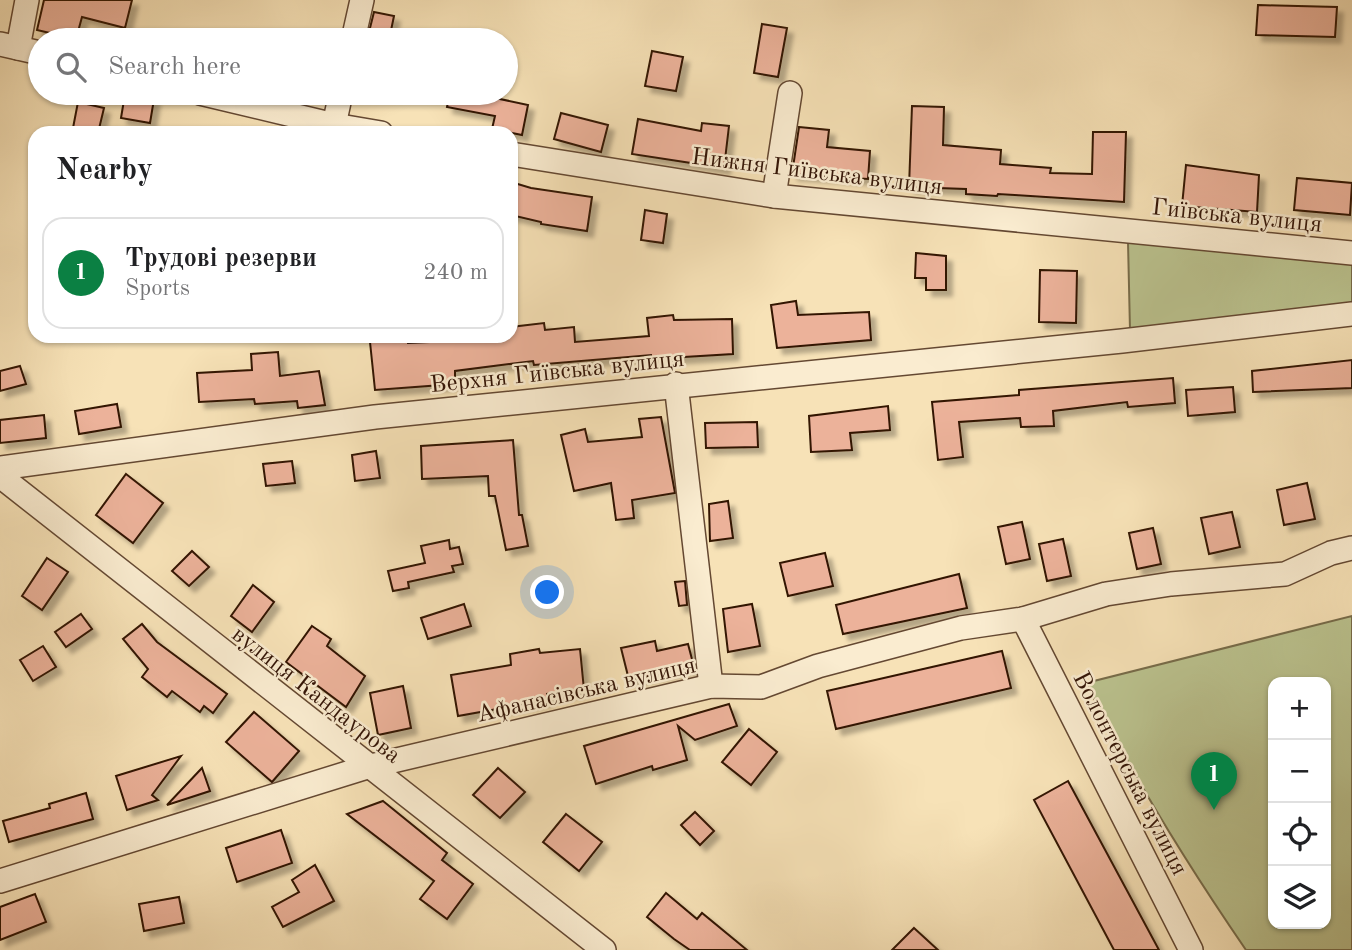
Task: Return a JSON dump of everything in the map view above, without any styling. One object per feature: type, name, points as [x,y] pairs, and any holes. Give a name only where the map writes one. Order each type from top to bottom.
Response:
[{"type":"street","points":[[27,0],[9,46],[28,51]]},
{"type":"street","points":[[356,28],[362,0]]},
{"type":"street","points":[[774,196],[790,93]]},
{"type":"street","points":[[250,105],[340,126]]},
{"type":"street","points":[[334,125],[338,105]]},
{"type":"street","name":"Нижня Гиївська вулиця","points":[[518,155],[774,196],[1118,229]]},
{"type":"street","name":"Гиївська вулиця","points":[[1118,229],[1352,253]]},
{"type":"street","name":"Верхня Гиївська вулиця","points":[[0,468],[375,416],[1122,341],[1352,314]]},
{"type":"street","points":[[676,384],[711,686]]},
{"type":"street","name":"вулиця Кандаурова","points":[[0,476],[367,767],[604,950]]},
{"type":"street","name":"Афанасівська вулиця","points":[[0,881],[367,767],[711,686],[761,687],[818,666],[961,628],[1023,619],[1106,594],[1171,584],[1285,574],[1331,553],[1352,548]]},
{"type":"street","name":"Волонтерська вулиця","points":[[1023,619],[1191,950]]},
{"type":"green space","points":[[1128,242],[1352,263],[1352,305],[1130,330]]},
{"type":"green space","points":[[1352,616],[1352,950],[1246,950],[1162,820],[1086,683]]},
{"type":"building","points":[[44,0],[132,0],[125,28],[82,17],[79,28],[37,28]]},
{"type":"building","points":[[1258,5],[1337,7],[1335,37],[1256,35]]},
{"type":"building","points":[[374,12],[394,16],[392,28],[370,28]]},
{"type":"building","points":[[762,24],[787,28],[778,77],[754,73]]},
{"type":"building","points":[[652,51],[683,57],[676,91],[645,86]]},
{"type":"building","points":[[518,103],[528,105],[522,135],[518,134],[518,126],[493,126],[495,116],[447,107],[518,105]]},
{"type":"building","points":[[77,105],[104,108],[100,126],[73,126]]},
{"type":"building","points":[[123,105],[153,105],[150,123],[121,118]]},
{"type":"building","points":[[912,106],[944,107],[943,145],[1001,150],[1000,164],[1051,168],[1050,173],[1092,174],[1093,132],[1126,132],[1124,202],[966,194],[966,189],[909,187]]},
{"type":"building","points":[[561,113],[608,125],[601,152],[554,139]]},
{"type":"building","points":[[638,119],[701,131],[702,123],[729,126],[724,168],[632,154]]},
{"type":"building","points":[[799,127],[829,130],[827,147],[870,151],[868,179],[792,174]]},
{"type":"building","points":[[1186,165],[1259,175],[1257,212],[1182,206]]},
{"type":"building","points":[[1297,178],[1352,183],[1350,215],[1294,210]]},
{"type":"building","points":[[518,184],[592,197],[587,231],[518,217]]},
{"type":"building","points":[[645,210],[667,214],[663,243],[641,240]]},
{"type":"building","points":[[916,253],[946,256],[946,290],[926,290],[926,278],[915,278]]},
{"type":"building","points":[[1040,270],[1077,271],[1076,323],[1039,322]]},
{"type":"building","points":[[796,301],[798,315],[869,312],[871,340],[777,348],[771,305]]},
{"type":"building","points":[[673,315],[674,320],[732,319],[733,354],[651,359],[651,355],[534,365],[533,361],[455,371],[455,384],[375,390],[370,343],[518,343],[518,326],[544,323],[545,330],[574,327],[575,342],[649,336],[647,318]]},
{"type":"building","points":[[278,352],[280,376],[319,371],[325,405],[298,408],[297,401],[255,404],[254,399],[199,402],[197,373],[252,370],[251,354]]},
{"type":"building","points":[[1352,360],[1352,388],[1253,392],[1252,371]]},
{"type":"building","points":[[20,366],[26,384],[0,391],[0,371]]},
{"type":"building","points":[[1173,378],[1175,403],[1128,407],[1127,402],[1053,411],[1054,426],[1021,427],[1020,418],[959,422],[963,457],[938,460],[932,402],[1019,395],[1019,390]]},
{"type":"building","points":[[1233,387],[1235,412],[1188,416],[1186,390]]},
{"type":"building","points":[[117,404],[121,427],[79,434],[75,411]]},
{"type":"building","points":[[888,406],[890,430],[850,433],[852,450],[811,452],[809,416]]},
{"type":"building","points":[[44,415],[46,438],[0,443],[0,420]]},
{"type":"building","points":[[661,417],[675,493],[632,500],[634,518],[616,520],[611,483],[574,491],[561,435],[585,429],[588,442],[642,437],[639,419]]},
{"type":"building","points":[[757,422],[758,447],[706,448],[705,423]]},
{"type":"building","points":[[513,440],[519,515],[522,515],[528,546],[506,550],[495,496],[489,496],[488,476],[422,479],[421,446]]},
{"type":"building","points":[[376,451],[380,478],[355,481],[352,455]]},
{"type":"building","points":[[292,461],[295,483],[266,486],[263,464]]},
{"type":"building","points":[[126,474],[163,503],[133,543],[96,515]]},
{"type":"building","points":[[1307,483],[1315,519],[1284,525],[1277,490]]},
{"type":"building","points":[[728,501],[733,538],[710,541],[709,504]]},
{"type":"building","points":[[1232,512],[1240,547],[1209,554],[1201,518]]},
{"type":"building","points":[[1022,522],[1030,559],[1006,564],[998,527]]},
{"type":"building","points":[[1153,528],[1161,564],[1137,569],[1129,533]]},
{"type":"building","points":[[1063,539],[1071,576],[1047,581],[1039,544]]},
{"type":"building","points":[[449,540],[450,549],[459,547],[463,564],[452,566],[454,572],[408,582],[409,588],[393,591],[388,571],[425,563],[421,546]]},
{"type":"building","points":[[192,551],[209,567],[189,586],[172,571]]},
{"type":"building","points":[[825,553],[833,586],[788,596],[780,563]]},
{"type":"building","points":[[47,558],[68,572],[42,610],[22,596]]},
{"type":"building","points":[[959,574],[967,608],[843,634],[836,605]]},
{"type":"building","points":[[685,581],[687,605],[679,606],[675,582]]},
{"type":"building","points":[[253,585],[274,602],[252,632],[231,616]]},
{"type":"building","points":[[464,604],[471,626],[428,639],[421,618]]},
{"type":"building","points":[[752,604],[760,646],[728,652],[723,609]]},
{"type":"building","points":[[81,614],[92,629],[66,647],[55,632]]},
{"type":"building","points":[[142,624],[157,642],[227,694],[213,713],[204,706],[200,712],[172,691],[167,697],[142,677],[148,669],[123,639]]},
{"type":"building","points":[[312,626],[331,639],[327,646],[365,676],[346,707],[286,662]]},
{"type":"building","points":[[655,641],[657,651],[688,644],[694,667],[629,680],[621,648]]},
{"type":"building","points":[[43,646],[56,667],[33,681],[20,660]]},
{"type":"building","points":[[539,649],[540,653],[580,649],[584,690],[547,694],[547,700],[458,716],[451,675],[511,665],[510,654]]},
{"type":"building","points":[[1002,651],[1011,688],[836,729],[827,691]]},
{"type":"building","points":[[403,686],[411,728],[378,735],[370,693]]},
{"type":"building","points":[[729,704],[737,726],[695,740],[678,726],[687,760],[653,770],[652,766],[596,784],[584,746]]},
{"type":"building","points":[[254,712],[299,751],[272,782],[226,742]]},
{"type":"building","points":[[749,729],[777,752],[751,785],[722,762]]},
{"type":"building","points":[[181,756],[152,795],[158,800],[127,810],[116,776]]},
{"type":"building","points":[[202,768],[210,791],[167,805]]},
{"type":"building","points":[[498,768],[525,792],[500,818],[473,795]]},
{"type":"building","points":[[1068,781],[1159,950],[1114,950],[1034,800]]},
{"type":"building","points":[[86,793],[93,819],[9,842],[3,821],[50,808],[49,804]]},
{"type":"building","points":[[383,801],[447,853],[442,860],[473,884],[447,919],[420,899],[434,881],[347,814]]},
{"type":"building","points":[[695,812],[714,831],[700,845],[681,825]]},
{"type":"building","points":[[566,814],[602,842],[579,871],[543,842]]},
{"type":"building","points":[[281,830],[292,863],[237,882],[226,848]]},
{"type":"building","points":[[315,865],[334,901],[283,927],[272,907],[299,892],[292,880]]},
{"type":"building","points":[[666,893],[697,919],[702,913],[747,950],[690,950],[674,939],[647,917]]},
{"type":"building","points":[[35,894],[46,922],[0,940],[0,907]]},
{"type":"building","points":[[179,897],[184,923],[144,931],[139,904]]},
{"type":"building","points":[[914,928],[938,950],[892,950]]},
{"type":"place","name":"Трудові резерви","points":[[1214,810]]}]
